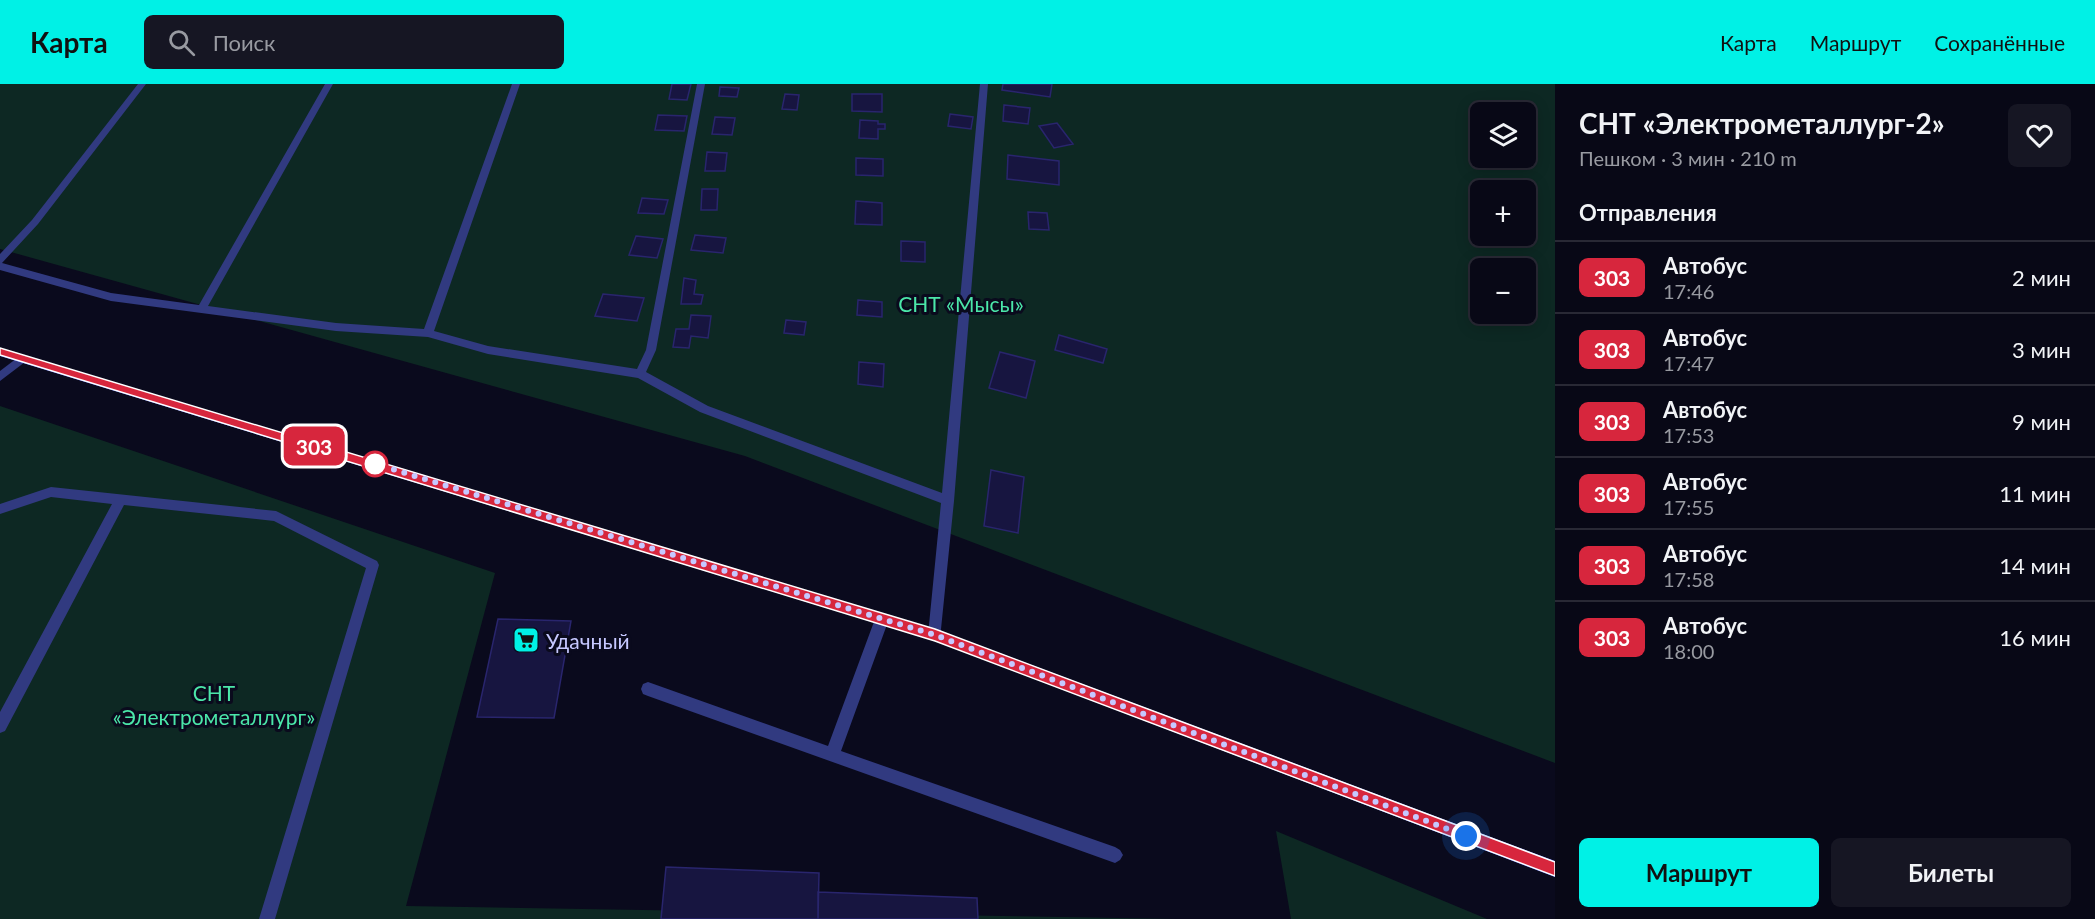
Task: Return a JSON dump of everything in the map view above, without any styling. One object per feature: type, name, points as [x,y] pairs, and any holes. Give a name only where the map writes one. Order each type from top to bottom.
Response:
[{"type":"main road","points":[[0,352],[935,635],[1555,869]]},
{"type":"lane","points":[[0,260],[35,222],[142,84]]},
{"type":"lane","points":[[201,310],[329,84]]},
{"type":"lane","points":[[428,333],[516,84]]},
{"type":"lane","points":[[640,374],[651,350],[701,84]]},
{"type":"lane","points":[[935,635],[984,84]]},
{"type":"lane","points":[[0,266],[111,297],[336,327],[428,333],[488,350],[640,374],[704,409],[948,501]]},
{"type":"lane","points":[[0,377],[21,359]]},
{"type":"lane","points":[[0,509],[51,492],[276,516],[373,566],[267,919]]},
{"type":"lane","points":[[0,726],[120,501]]},
{"type":"lane","points":[[832,755],[882,619]]},
{"type":"lane","points":[[648,689],[1114,855]]},
{"type":"green space","name":"СНТ «Мысы»","points":[[0,84],[1555,84],[1555,763],[745,456],[0,249]]},
{"type":"green space","name":"СНТ «Электрометаллург»","points":[[0,406],[495,573],[406,906],[1178,919],[0,919]]},
{"type":"green space","points":[[1276,831],[1487,919],[1291,919]]},
{"type":"building","points":[[672,84],[691,84],[687,100],[669,99]]},
{"type":"building","points":[[1003,84],[1052,84],[1050,97],[1002,90]]},
{"type":"building","points":[[720,87],[739,88],[737,97],[719,96]]},
{"type":"building","points":[[785,94],[799,95],[797,110],[782,109]]},
{"type":"building","points":[[852,94],[882,94],[882,112],[852,111]]},
{"type":"building","points":[[1004,105],[1030,108],[1028,124],[1003,121]]},
{"type":"building","points":[[950,114],[973,117],[971,129],[948,126]]},
{"type":"building","points":[[658,115],[687,116],[684,131],[655,130]]},
{"type":"building","points":[[715,117],[735,118],[732,135],[712,134]]},
{"type":"building","points":[[860,120],[878,121],[878,124],[885,124],[885,129],[878,129],[878,139],[859,138]]},
{"type":"building","points":[[1057,123],[1073,144],[1054,148],[1039,126]]},
{"type":"building","points":[[707,152],[727,153],[725,171],[705,171]]},
{"type":"building","points":[[1008,155],[1059,161],[1059,185],[1007,179]]},
{"type":"building","points":[[856,158],[883,159],[883,176],[856,175]]},
{"type":"building","points":[[702,189],[718,189],[717,210],[701,210]]},
{"type":"building","points":[[642,198],[668,200],[664,214],[638,213]]},
{"type":"building","points":[[856,201],[882,203],[882,225],[855,224]]},
{"type":"building","points":[[1028,212],[1047,213],[1049,230],[1029,229]]},
{"type":"building","points":[[695,235],[726,238],[723,253],[691,250]]},
{"type":"building","points":[[636,236],[663,239],[657,258],[629,255]]},
{"type":"building","points":[[901,241],[925,242],[925,262],[901,261]]},
{"type":"building","points":[[684,278],[696,280],[694,294],[703,295],[701,304],[681,304]]},
{"type":"building","points":[[603,294],[644,298],[637,321],[595,316]]},
{"type":"building","points":[[858,300],[882,302],[882,317],[857,315]]},
{"type":"building","points":[[691,315],[711,316],[708,338],[691,336],[689,348],[673,347],[676,329],[689,329]]},
{"type":"building","points":[[786,320],[806,322],[804,335],[784,333]]},
{"type":"building","points":[[1059,335],[1107,349],[1103,363],[1055,350]]},
{"type":"building","points":[[1000,352],[1035,361],[1026,398],[989,388]]},
{"type":"building","points":[[859,362],[884,364],[883,387],[858,384]]},
{"type":"building","points":[[991,470],[1024,477],[1018,533],[984,526]]},
{"type":"building","points":[[498,619],[571,621],[554,718],[477,717]]},
{"type":"building","points":[[666,867],[819,873],[818,919],[661,919]]},
{"type":"building","points":[[818,892],[977,898],[978,919],[818,919]]},
{"type":"bus line","name":"303","points":[[0,352],[935,635],[1555,869]]},
{"type":"place","name":"Удачный","points":[[526,640]]},
{"type":"route","points":[[375,464],[369,462],[935,635],[1466,836]]}]
